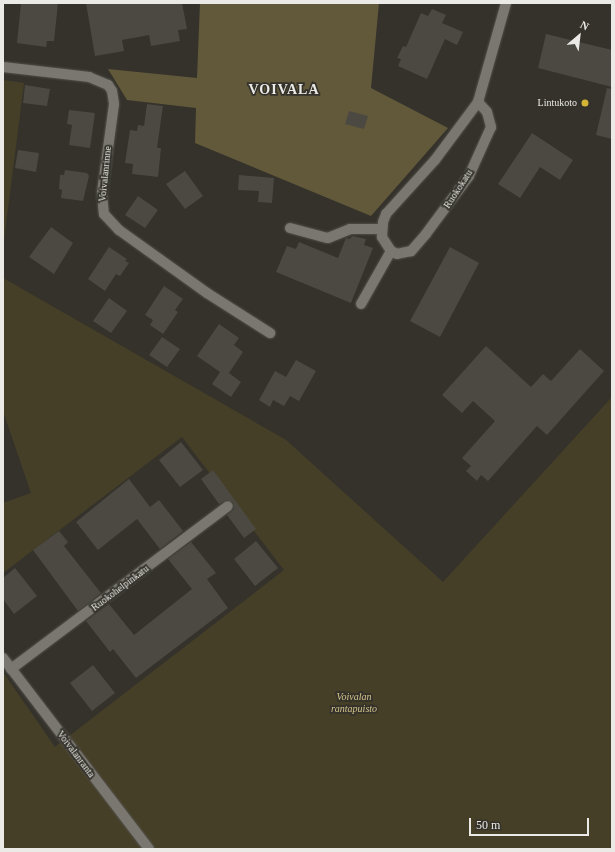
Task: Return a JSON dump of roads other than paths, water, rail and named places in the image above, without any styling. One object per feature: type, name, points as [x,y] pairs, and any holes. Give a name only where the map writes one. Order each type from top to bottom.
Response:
[{"type":"street","points":[[361,304],[391,251],[385,245],[380,229],[386,214],[435,160],[478,102],[506,3]]},
{"type":"street","name":"Voivalanrinne","points":[[3,67],[89,77],[108,85],[112,91],[114,104],[102,199],[104,214],[132,239],[207,293],[270,333]]},
{"type":"street","name":"Ruokokatu","points":[[391,251],[397,254],[411,251],[426,234],[469,176],[491,127],[490,119],[478,102]]},
{"type":"street","points":[[290,228],[328,238],[350,230],[380,229]]},
{"type":"street","name":"Ruokohelpinkatu","points":[[11,669],[228,506]]},
{"type":"street","name":"Voivalanranta","points":[[3,658],[149,849]]},
{"type":"place","name":"Lintukoto","points":[[585,103]]},
{"type":"district","name":"VOIVALA","points":[[284,90]]},
{"type":"park label","name":"Voivalan rantapuisto","points":[[354,702]]}]
